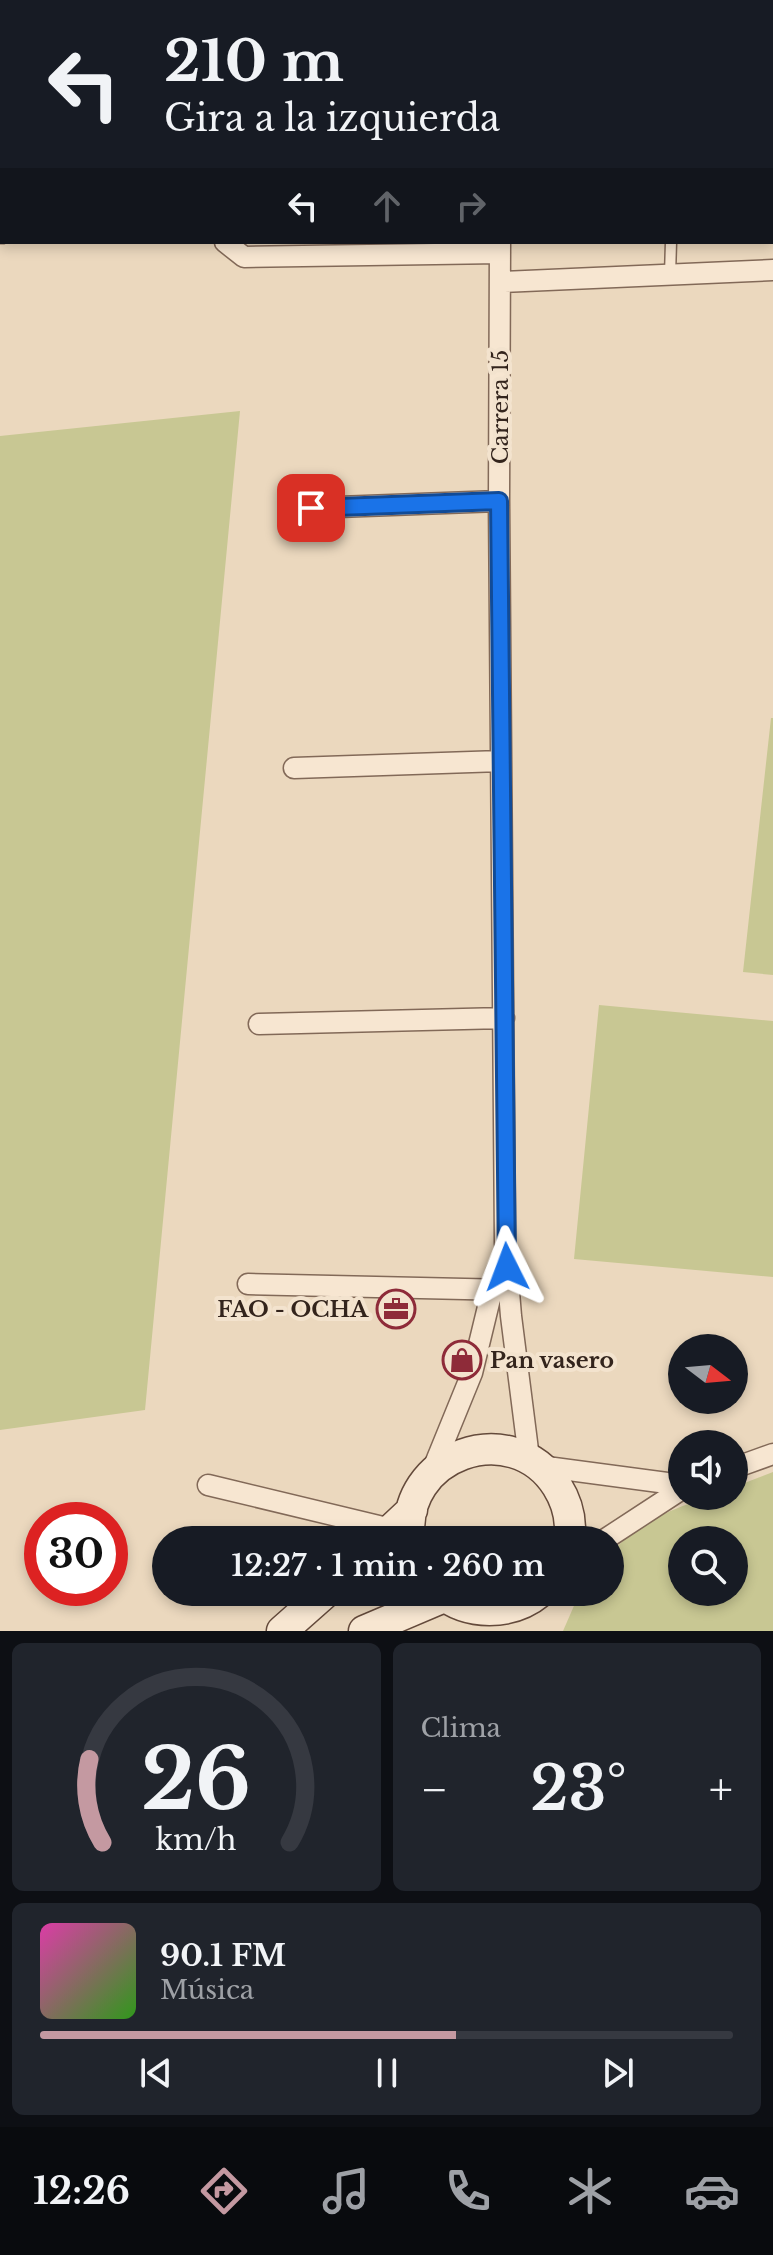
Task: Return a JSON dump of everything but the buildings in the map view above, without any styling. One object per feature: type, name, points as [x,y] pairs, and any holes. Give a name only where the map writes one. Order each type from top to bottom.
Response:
[{"type":"main road","points":[[400,1526],[431,1474],[441,1465],[464,1453],[490,1449],[534,1462],[563,1496],[570,1526]]},
{"type":"main road","points":[[282,1631],[310,1606]]},
{"type":"main road","points":[[364,1631],[424,1606]]},
{"type":"main road","points":[[451,1606],[466,1631]]},
{"type":"main road","points":[[474,1606],[490,1611],[515,1606]]},
{"type":"main road","points":[[521,1631],[532,1606]]},
{"type":"street","points":[[228,244],[244,257],[500,247]]},
{"type":"street","name":"Carrera 15","points":[[431,1474],[472,1373],[501,1290],[505,1243],[500,247]]},
{"type":"street","points":[[500,282],[773,270]]},
{"type":"street","points":[[311,508],[499,501]]},
{"type":"street","points":[[294,768],[501,761]]},
{"type":"street","points":[[259,1024],[504,1018]]},
{"type":"street","points":[[248,1284],[501,1290]]},
{"type":"street","name":"Carrera 15","points":[[501,1290],[534,1462]]},
{"type":"street","points":[[748,1463],[773,1454]]},
{"type":"street","points":[[534,1462],[668,1485]]},
{"type":"street","points":[[208,1485],[381,1526]]},
{"type":"street","points":[[624,1526],[668,1497]]},
{"type":"lane","points":[[670,275],[671,244]]},
{"type":"shaded area","points":[[240,411],[145,1410],[0,1430],[0,436]]},
{"type":"shaded area","points":[[773,718],[773,975],[743,972]]},
{"type":"shaded area","points":[[599,1005],[773,1021],[773,1277],[574,1259]]},
{"type":"shaded area","points":[[773,1472],[773,1631],[563,1631],[574,1606],[624,1606],[624,1540],[673,1510],[748,1510],[748,1482]]},
{"type":"place","name":"FAO - OCHA","points":[[396,1309]]},
{"type":"place","name":"Pan vasero","points":[[462,1360]]},
{"type":"route","points":[[311,508],[499,501],[507,1267]]}]
